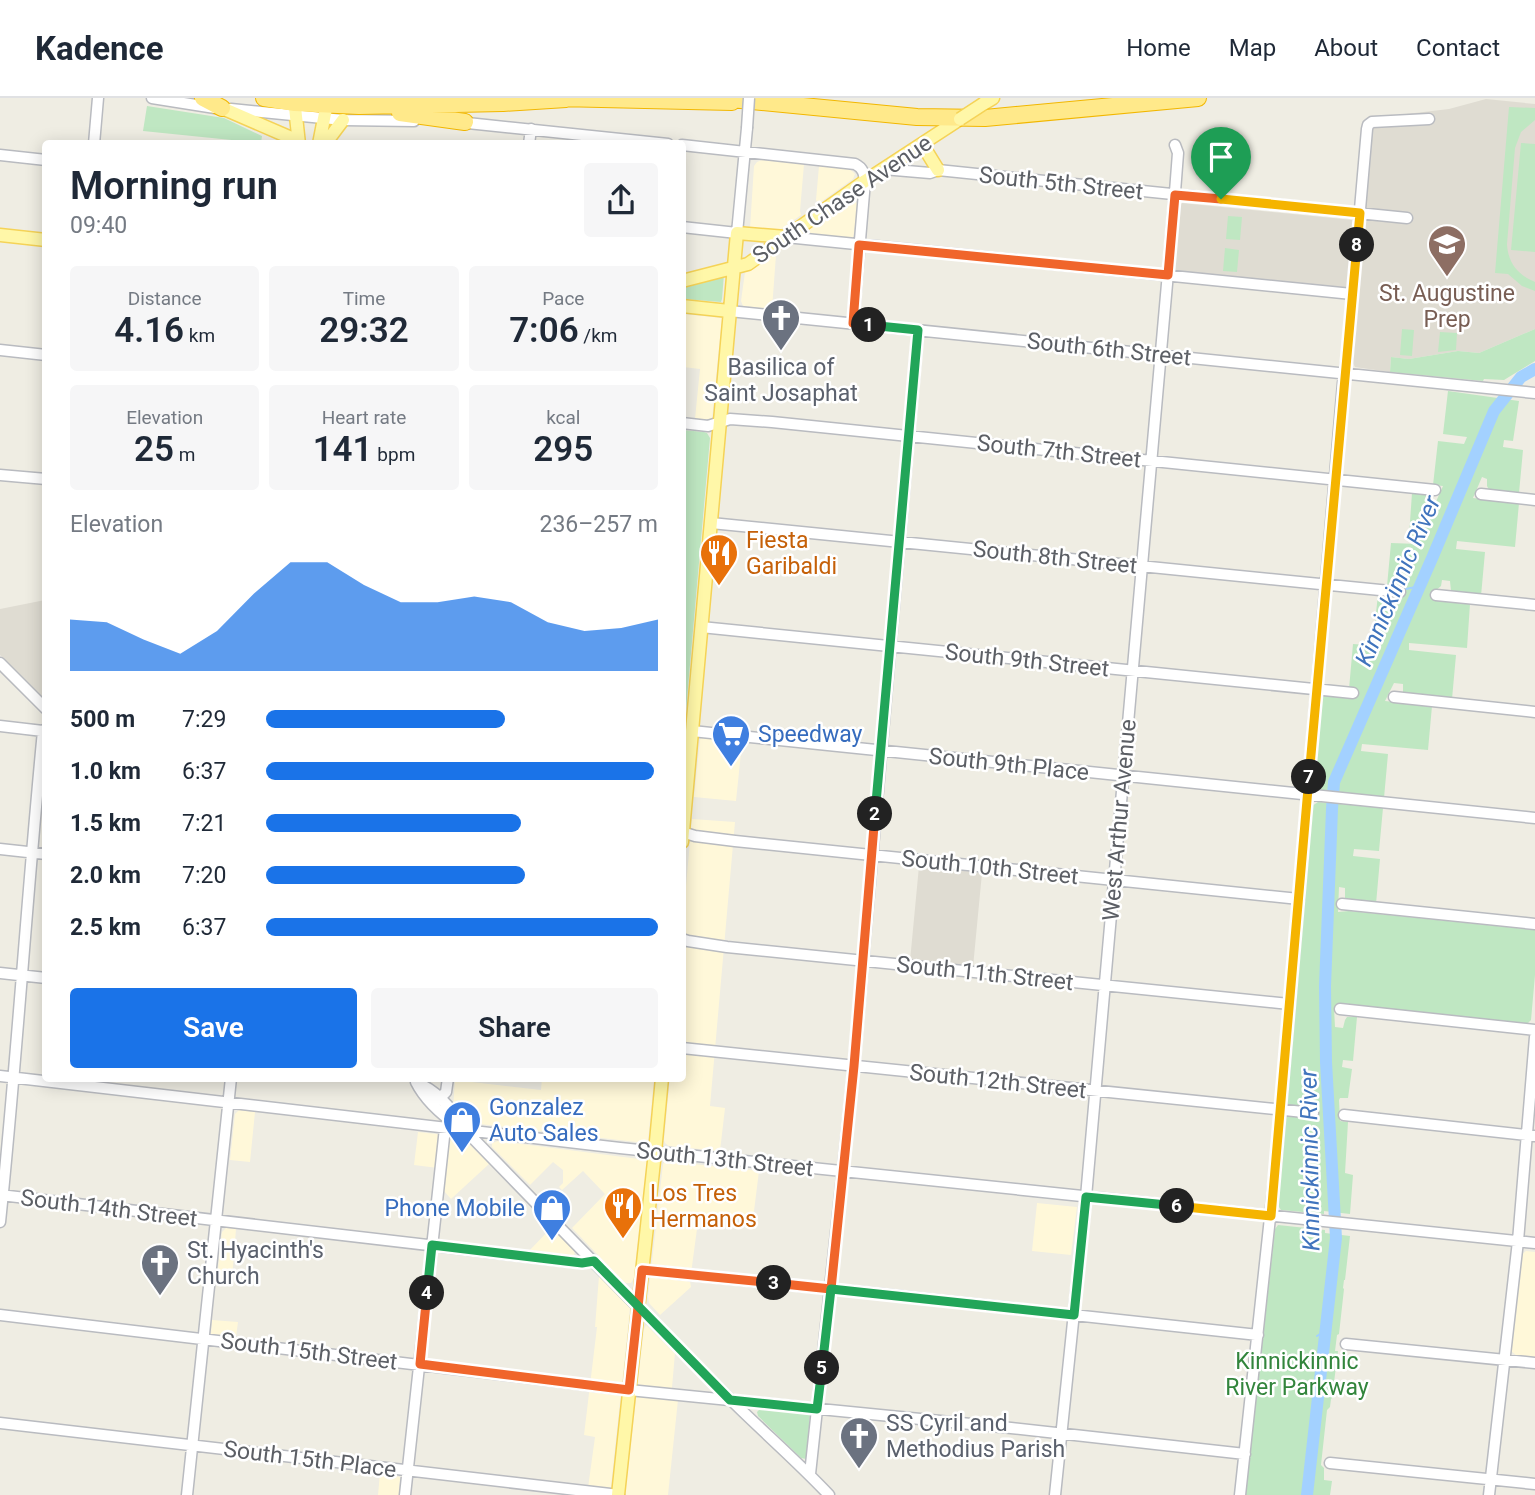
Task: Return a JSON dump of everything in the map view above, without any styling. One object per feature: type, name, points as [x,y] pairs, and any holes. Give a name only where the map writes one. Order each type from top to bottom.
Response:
[{"type":"highway","points":[[203,98],[222,108]]},
{"type":"highway","points":[[264,98],[295,106],[503,103],[566,99],[756,100]]},
{"type":"highway","points":[[555,98],[566,99]]},
{"type":"highway","points":[[720,98],[917,117],[985,118],[1198,98]]},
{"type":"highway","points":[[343,120],[358,106]]},
{"type":"highway","points":[[358,106],[465,122]]},
{"type":"main road","name":"South Chase Avenue","points":[[686,280],[748,264],[864,181],[993,98]]},
{"type":"main road","points":[[320,140],[324,105]]},
{"type":"main road","points":[[295,106],[299,140]]},
{"type":"main road","points":[[222,108],[295,140]]},
{"type":"main road","points":[[328,140],[343,120]]},
{"type":"main road","points":[[922,144],[939,170]]},
{"type":"main road","points":[[686,798],[737,233],[786,237]]},
{"type":"main road","points":[[0,235],[42,240]]},
{"type":"main road","name":"South 6th Street","points":[[686,306],[729,311]]},
{"type":"main road","points":[[618,1495],[662,1082]]},
{"type":"street","points":[[94,140],[98,98]]},
{"type":"street","points":[[152,98],[222,108],[295,106]]},
{"type":"street","points":[[686,227],[737,233],[747,128],[756,100]]},
{"type":"street","points":[[324,105],[343,120],[465,122],[631,140]]},
{"type":"street","points":[[1240,1495],[1271,1216],[1368,125],[1372,122],[1429,118]]},
{"type":"street","points":[[530,140],[531,129]]},
{"type":"street","points":[[686,145],[855,164],[860,167],[864,172],[864,181],[853,323]]},
{"type":"street","name":"West Arthur Avenue","points":[[1055,1495],[1096,1090],[1175,195],[1178,153],[1175,145]]},
{"type":"street","points":[[0,155],[42,160]]},
{"type":"street","name":"South 5th Street","points":[[883,169],[930,173],[939,170],[1407,218]]},
{"type":"street","points":[[786,237],[1352,294]]},
{"type":"street","name":"South 6th Street","points":[[729,311],[1529,392]]},
{"type":"street","points":[[810,1474],[854,1066],[918,330]]},
{"type":"street","points":[[0,350],[42,355]]},
{"type":"street","name":"South 7th Street","points":[[686,423],[708,426],[730,419],[764,422],[1436,490]]},
{"type":"street","points":[[0,475],[42,479]]},
{"type":"street","points":[[1480,494],[1535,500]]},
{"type":"street","name":"South 8th Street","points":[[710,523],[1400,592]]},
{"type":"street","points":[[1436,595],[1535,605]]},
{"type":"street","name":"South 9th Street","points":[[701,627],[1353,693]]},
{"type":"street","points":[[0,663],[42,705]]},
{"type":"street","points":[[1394,697],[1535,712]]},
{"type":"street","points":[[0,726],[42,730]]},
{"type":"street","name":"South 9th Place","points":[[692,731],[1535,818]]},
{"type":"street","points":[[0,1222],[42,752]]},
{"type":"street","name":"South 10th Street","points":[[686,833],[872,855],[1298,898]]},
{"type":"street","points":[[0,849],[42,854]]},
{"type":"street","points":[[1342,904],[1535,924]]},
{"type":"street","name":"South 11th Street","points":[[686,940],[727,947],[1289,1004]]},
{"type":"street","points":[[0,973],[42,978]]},
{"type":"street","points":[[1340,1009],[1535,1030]]},
{"type":"street","points":[[1489,1495],[1531,1135],[1535,1037]]},
{"type":"street","name":"South 12th Street","points":[[686,1048],[1313,1113]]},
{"type":"street","name":"South 13th Street","points":[[0,1076],[42,1080]]},
{"type":"street","name":"South 13th Street","points":[[55,1082],[655,1152],[1535,1243]]},
{"type":"street","points":[[187,1495],[231,1082]]},
{"type":"street","points":[[415,1082],[421,1093],[449,1120],[466,1131]]},
{"type":"street","points":[[416,1082],[426,1086],[439,1099],[466,1131],[638,1307],[829,1495]]},
{"type":"street","points":[[439,1099],[446,1092],[447,1082]]},
{"type":"street","points":[[1344,1115],[1531,1135]]},
{"type":"street","points":[[405,1495],[445,1128]]},
{"type":"street","name":"South 14th Street","points":[[1,1196],[582,1263],[594,1261]]},
{"type":"street","points":[[642,1270],[1258,1335]]},
{"type":"street","name":"South 15th Street","points":[[0,1315],[629,1390],[1245,1454]]},
{"type":"street","points":[[1346,1343],[1535,1363]]},
{"type":"street","name":"South 15th Place","points":[[0,1423],[618,1495]]},
{"type":"street","points":[[1330,1463],[1535,1484]]},
{"type":"shaded area","name":"St. Augustine Prep","points":[[1486,99],[1535,104],[1535,329],[1479,353],[1458,351],[1409,359],[1391,357],[1390,372],[1355,367],[1352,361],[1372,118],[1449,109]]},
{"type":"shaded area","points":[[762,160],[804,164],[801,215],[777,232],[750,228],[754,166]]},
{"type":"shaded area","points":[[819,166],[850,169],[855,174],[853,179],[818,204],[816,200]]},
{"type":"shaded area","points":[[853,200],[858,204],[853,239],[806,234],[806,231]]},
{"type":"shaded area","points":[[1182,203],[1353,220],[1347,288],[1175,272],[1178,207]]},
{"type":"shaded area","points":[[775,253],[772,309],[743,306],[741,301],[745,272]]},
{"type":"shaded area","points":[[686,314],[722,318],[712,419],[695,419],[700,369],[686,367]]},
{"type":"shaded area","points":[[42,601],[42,698],[0,655],[0,609]]},
{"type":"shaded area","points":[[701,738],[742,743],[736,801],[694,797]]},
{"type":"shaded area","points":[[692,819],[735,822],[710,1106],[725,1108],[720,1151],[669,1146],[664,1140],[670,1082],[686,1082],[686,886]]},
{"type":"shaded area","points":[[919,866],[982,873],[973,967],[910,961]]},
{"type":"shaded area","points":[[455,1082],[541,1090],[542,1082],[654,1082],[648,1141],[645,1143],[472,1123],[466,1121],[453,1108]]},
{"type":"shaded area","points":[[239,1110],[255,1112],[250,1162],[230,1160],[235,1114]]},
{"type":"shaded area","points":[[418,1132],[462,1137],[489,1164],[451,1199],[444,1191],[446,1169],[414,1165]]},
{"type":"shaded area","points":[[498,1141],[647,1160],[634,1278],[631,1283],[623,1281],[572,1228],[605,1194],[583,1171],[562,1190],[559,1187],[563,1183],[563,1170],[553,1162],[530,1185],[492,1147],[492,1143]]},
{"type":"shaded area","points":[[665,1161],[759,1171],[753,1219],[699,1214],[691,1287],[660,1315],[649,1303],[648,1297]]},
{"type":"shaded area","points":[[1037,1203],[1077,1207],[1071,1255],[1032,1251]]},
{"type":"shaded area","points":[[552,1227],[575,1250],[574,1256],[529,1251]]},
{"type":"shaded area","points":[[226,1228],[236,1229],[232,1279],[217,1278],[222,1232]]},
{"type":"shaded area","points":[[1526,1251],[1535,1252],[1535,1357],[1516,1355],[1511,1351],[1522,1254]]},
{"type":"shaded area","points":[[599,1276],[630,1308],[610,1495],[587,1495],[595,1437],[584,1435],[597,1327]]},
{"type":"shaded area","points":[[212,1320],[238,1322],[236,1337],[211,1334]]},
{"type":"shaded area","points":[[646,1325],[675,1353],[671,1399],[678,1400],[668,1495],[625,1495]]},
{"type":"shaded area","points":[[380,1473],[400,1477],[399,1495],[378,1495]]},
{"type":"green space","points":[[147,106],[224,118],[262,136],[261,140],[232,140],[143,131]]},
{"type":"green space","points":[[1509,107],[1535,108],[1535,120],[1521,132],[1515,148],[1507,244],[1512,263],[1519,272],[1535,282],[1535,291],[1522,286],[1508,274],[1495,273]]},
{"type":"green space","points":[[1521,143],[1535,144],[1535,252],[1511,250]]},
{"type":"green space","points":[[1228,216],[1242,217],[1240,240],[1226,239]]},
{"type":"green space","points":[[1225,248],[1239,250],[1237,272],[1223,271]]},
{"type":"green space","points":[[724,274],[721,302],[686,299],[686,283]]},
{"type":"green space","points":[[1402,329],[1414,330],[1412,356],[1400,355]]},
{"type":"green space","points":[[1535,329],[1535,361],[1504,380],[1483,381],[1390,372],[1391,357],[1409,359],[1458,351],[1479,353]]},
{"type":"green space","points":[[1440,332],[1457,333],[1456,350],[1438,352]]},
{"type":"green space","points":[[1448,391],[1519,401],[1513,441],[1504,440],[1503,447],[1523,450],[1519,493],[1489,490],[1487,479],[1482,477],[1473,498],[1519,503],[1515,547],[1457,541],[1456,549],[1485,552],[1481,596],[1451,591],[1450,581],[1442,580],[1441,586],[1434,592],[1433,600],[1470,604],[1467,648],[1409,643],[1409,650],[1456,655],[1452,699],[1405,693],[1403,684],[1394,683],[1385,701],[1432,706],[1428,750],[1362,744],[1361,751],[1388,754],[1384,798],[1319,791],[1314,785],[1321,698],[1355,699],[1356,690],[1349,689],[1353,644],[1381,646],[1383,640],[1373,639],[1378,595],[1401,597],[1387,586],[1391,543],[1418,544],[1418,537],[1409,536],[1412,493],[1428,494],[1428,504],[1434,506],[1443,486],[1433,485],[1438,441],[1464,444],[1467,437],[1443,434]]},
{"type":"green space","points":[[686,430],[704,432],[710,438],[686,710]]},
{"type":"green space","points":[[1318,802],[1383,808],[1379,851],[1354,849],[1353,856],[1380,859],[1376,904],[1345,901],[1345,888],[1339,887],[1338,912],[1535,930],[1535,975],[1531,1020],[1527,1024],[1341,1006],[1334,1008],[1335,1027],[1343,1028],[1347,1017],[1357,1017],[1353,1061],[1343,1060],[1342,1067],[1352,1069],[1348,1098],[1339,1100],[1340,1121],[1348,1122],[1345,1173],[1353,1175],[1350,1214],[1281,1210],[1277,1204],[1312,806]]},
{"type":"green space","name":"Kinnickinnic River Parkway","points":[[1278,1225],[1325,1230],[1325,1233],[1350,1236],[1335,1351],[1338,1351],[1332,1398],[1327,1410],[1321,1465],[1324,1468],[1324,1480],[1332,1481],[1330,1495],[1245,1495],[1275,1229]]},
{"type":"green space","points":[[759,1410],[810,1415],[806,1459],[801,1458],[758,1416]]},
{"type":"waterway","name":"Kinnickinnic River","points":[[1307,1495],[1336,1238],[1326,1062],[1325,986],[1334,782],[1494,411],[1521,377],[1535,369]]},
{"type":"waterway","points":[[1406,589],[1420,586]]},
{"type":"waterway","name":"Kinnickinnic River","points":[[1317,1336],[1326,1330]]},
{"type":"place","name":"St. Augustine Prep","points":[[1447,278]]},
{"type":"place","name":"Basilica of Saint Josaphat","points":[[781,352]]},
{"type":"place","name":"Fiesta Garibaldi","points":[[719,587]]},
{"type":"place","name":"Speedway","points":[[731,768]]},
{"type":"place","name":"Gonzalez Auto Sales","points":[[462,1154]]},
{"type":"place","name":"Los Tres Hermanos","points":[[623,1240]]},
{"type":"place","name":"Phone Mobile","points":[[552,1242]]},
{"type":"place","name":"St. Hyacinth's Church","points":[[160,1297]]},
{"type":"place","name":"SS Cyril and Methodius Parish","points":[[859,1470]]},
{"type":"route","points":[[1221,199],[1175,195],[1168,275],[859,245],[853,323],[918,330],[854,1066],[831,1289],[642,1270],[640,1294],[638,1307],[629,1390],[420,1364],[432,1245],[582,1263],[594,1261],[638,1307],[730,1400],[817,1409],[831,1289],[1074,1315],[1086,1197],[1271,1216],[1360,213],[1221,199]]}]
